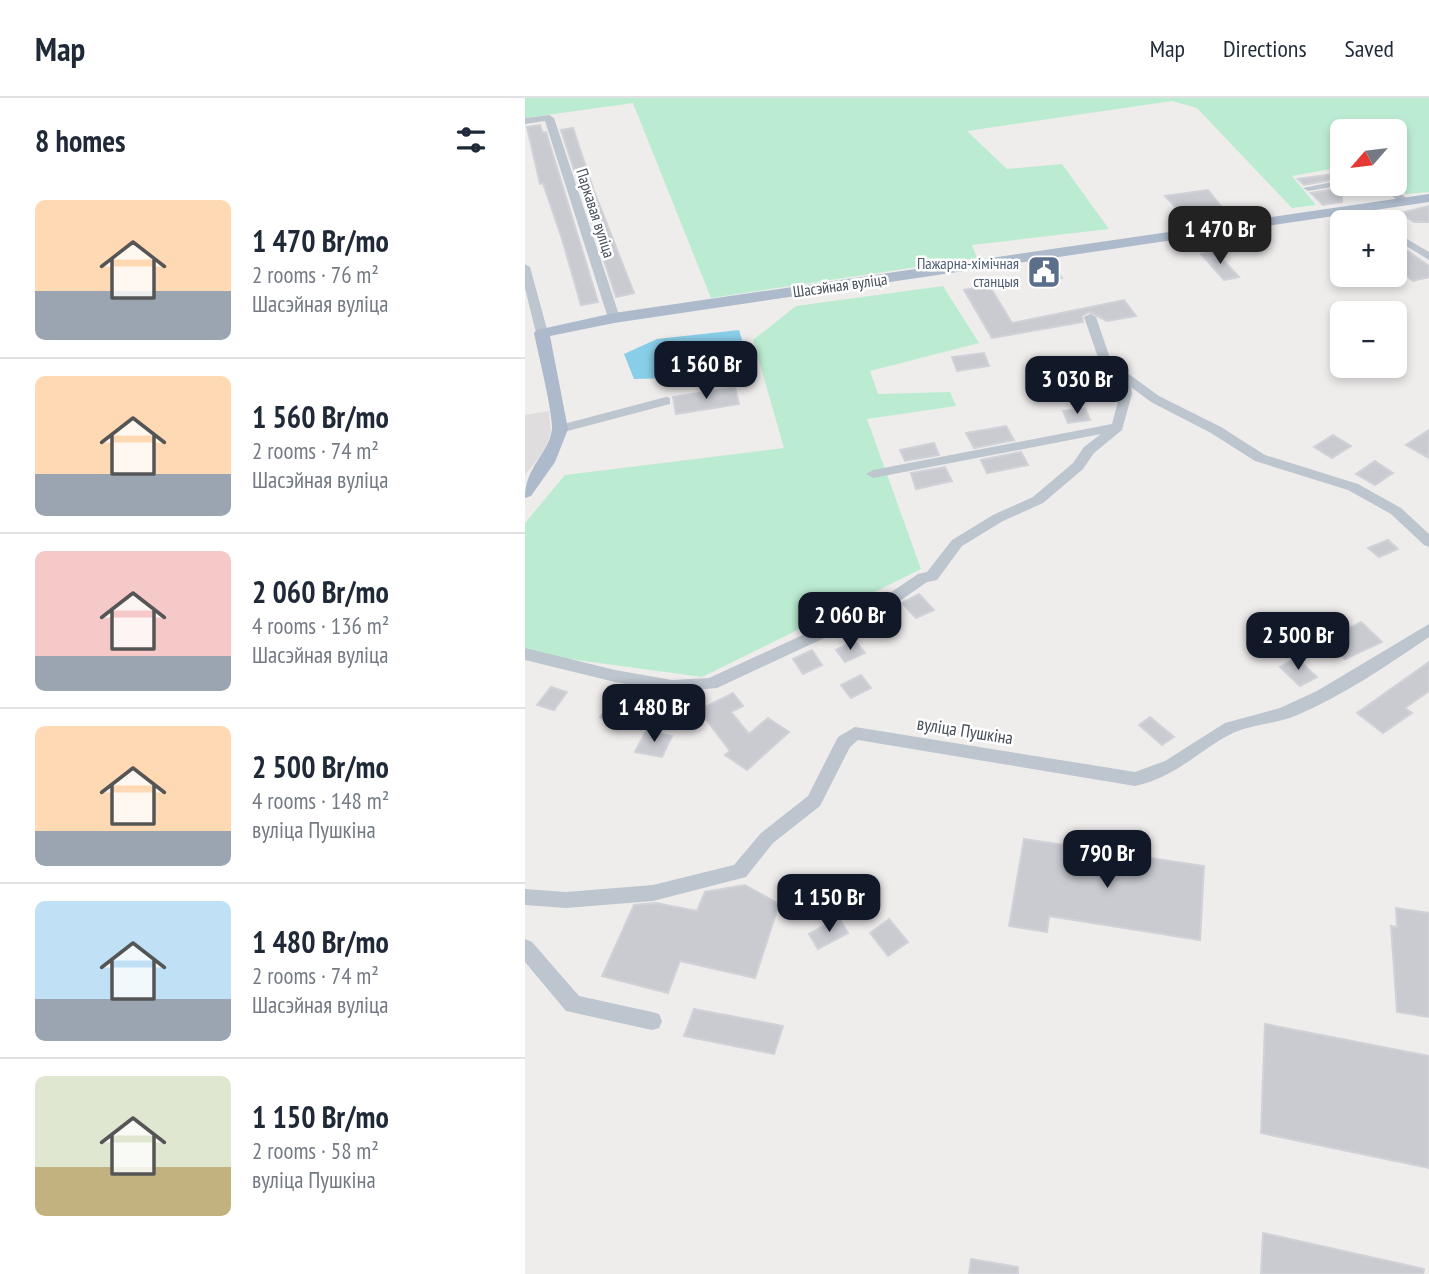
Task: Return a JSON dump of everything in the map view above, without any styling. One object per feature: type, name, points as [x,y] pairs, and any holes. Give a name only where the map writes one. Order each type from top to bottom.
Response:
[{"type":"main road","name":"Шасэйная вуліца","points":[[536,331],[1429,198]]},
{"type":"main road","points":[[525,492],[546,463],[560,429],[536,331]]},
{"type":"street","name":"Паркавая вуліца","points":[[525,121],[549,118],[614,318]]},
{"type":"street","points":[[1308,188],[1330,185]]},
{"type":"street","points":[[1399,196],[1405,201]]},
{"type":"street","points":[[1407,243],[1429,257]]},
{"type":"street","points":[[525,267],[536,331]]},
{"type":"street","points":[[1090,317],[1106,363],[1156,399],[1216,430],[1260,458],[1353,487],[1396,511],[1429,541]]},
{"type":"street","points":[[525,654],[661,684],[711,684],[886,603],[923,578],[932,576],[957,544],[998,518],[1038,500],[1078,466],[1089,450],[1118,427],[1126,394],[1124,377]]},
{"type":"street","points":[[560,429],[666,401]]},
{"type":"street","points":[[873,474],[1118,427]]},
{"type":"street","name":"вуліца Пушкіна","points":[[525,897],[566,900],[653,893],[740,871],[767,838],[814,801],[844,741],[855,733],[1135,779],[1154,776],[1171,768],[1226,729],[1285,713],[1360,676],[1429,630]]},
{"type":"street","points":[[525,948],[573,1004],[652,1021]]},
{"type":"shaded area","points":[[549,411],[551,432],[545,451],[525,475],[525,415]]},
{"type":"green space","points":[[525,98],[1429,98],[1429,192],[1407,194],[1407,119],[1330,119],[1330,169],[1292,176],[1316,205],[1292,208],[1197,108],[1172,101],[967,131],[1007,169],[1062,164],[1109,229],[972,245],[977,258],[711,298],[633,103],[525,118]]},
{"type":"green space","points":[[943,286],[979,343],[870,371],[878,394],[950,392],[956,406],[867,419],[921,569],[702,677],[525,653],[525,523],[565,475],[784,448],[753,340],[796,306]]},
{"type":"water","points":[[739,330],[749,363],[674,378],[634,379],[624,354],[657,339]]},
{"type":"building","points":[[540,125],[543,133],[546,132],[598,302],[581,305],[562,239],[543,183],[540,184],[527,127]]},
{"type":"building","points":[[573,128],[594,191],[634,293],[616,297],[561,130]]},
{"type":"building","points":[[1330,175],[1330,180],[1304,185],[1298,179]]},
{"type":"building","points":[[1208,190],[1232,220],[1218,222],[1211,215],[1185,218],[1165,196]]},
{"type":"building","points":[[1330,190],[1330,196],[1342,196],[1342,202],[1323,205],[1311,193]]},
{"type":"building","points":[[1429,206],[1429,222],[1414,222],[1407,217],[1407,212]]},
{"type":"building","points":[[1407,250],[1429,266],[1429,277],[1413,281],[1407,276]]},
{"type":"building","points":[[1215,251],[1239,277],[1224,280],[1201,254]]},
{"type":"building","name":"Пажарна-хімічная станцыя","points":[[1044,262],[1047,267],[1054,265],[1062,278],[1036,282],[1029,269],[1033,269],[1030,264]]},
{"type":"building","points":[[989,285],[1012,323],[1124,300],[1136,316],[1107,321],[1089,312],[1082,316],[1083,322],[992,338],[964,290]]},
{"type":"building","points":[[984,353],[989,366],[957,371],[952,357]]},
{"type":"building","points":[[735,387],[739,404],[676,414],[673,397]]},
{"type":"building","points":[[1085,408],[1090,420],[1068,423],[1063,411]]},
{"type":"building","points":[[1006,426],[1014,440],[974,448],[966,433]]},
{"type":"building","points":[[1429,430],[1429,458],[1406,445]]},
{"type":"building","points":[[1333,435],[1351,446],[1332,458],[1314,447]]},
{"type":"building","points":[[934,443],[939,455],[905,461],[900,450]]},
{"type":"building","points":[[1021,452],[1028,465],[987,473],[981,460]]},
{"type":"building","points":[[1375,461],[1393,473],[1375,485],[1356,474]]},
{"type":"building","points":[[945,467],[952,481],[916,489],[911,473]]},
{"type":"building","points":[[1388,540],[1398,549],[1379,557],[1368,548]]},
{"type":"building","points":[[919,594],[934,610],[916,618],[902,603]]},
{"type":"building","points":[[1361,622],[1382,642],[1345,659],[1325,641]]},
{"type":"building","points":[[855,641],[865,653],[845,662],[836,650]]},
{"type":"building","points":[[812,650],[822,665],[803,674],[793,659]]},
{"type":"building","points":[[1296,658],[1317,677],[1300,686],[1280,667]]},
{"type":"building","points":[[1429,662],[1429,691],[1405,708],[1412,713],[1383,733],[1357,713]]},
{"type":"building","points":[[861,675],[871,688],[851,698],[841,685]]},
{"type":"building","points":[[551,687],[567,692],[554,710],[537,705]]},
{"type":"building","points":[[733,693],[743,706],[731,712],[749,734],[768,718],[789,732],[747,770],[725,755],[730,751],[699,710]]},
{"type":"building","points":[[614,699],[630,705],[615,723],[600,717]]},
{"type":"building","points":[[1150,717],[1174,737],[1162,745],[1139,725]]},
{"type":"building","points":[[646,731],[672,736],[662,757],[635,752]]},
{"type":"building","points":[[1024,839],[1204,866],[1200,940],[1049,916],[1047,932],[1009,926]]},
{"type":"building","points":[[745,885],[779,904],[755,978],[680,961],[668,993],[602,976],[634,905],[656,903],[697,911],[705,892]]},
{"type":"building","points":[[1396,908],[1429,913],[1429,1017],[1397,1012],[1391,926],[1397,927]]},
{"type":"building","points":[[839,918],[848,933],[818,949],[809,934]]},
{"type":"building","points":[[889,919],[908,942],[888,956],[870,933]]},
{"type":"building","points":[[694,1009],[783,1026],[774,1054],[684,1036]]},
{"type":"building","points":[[1265,1024],[1429,1056],[1429,1168],[1261,1133]]},
{"type":"building","points":[[1263,1233],[1424,1269],[1423,1274],[1261,1274]]},
{"type":"building","points":[[971,1259],[1018,1267],[1018,1274],[969,1274]]},
{"type":"place","name":"Пажарна-хімічная станцыя","points":[[1044,272]]}]
